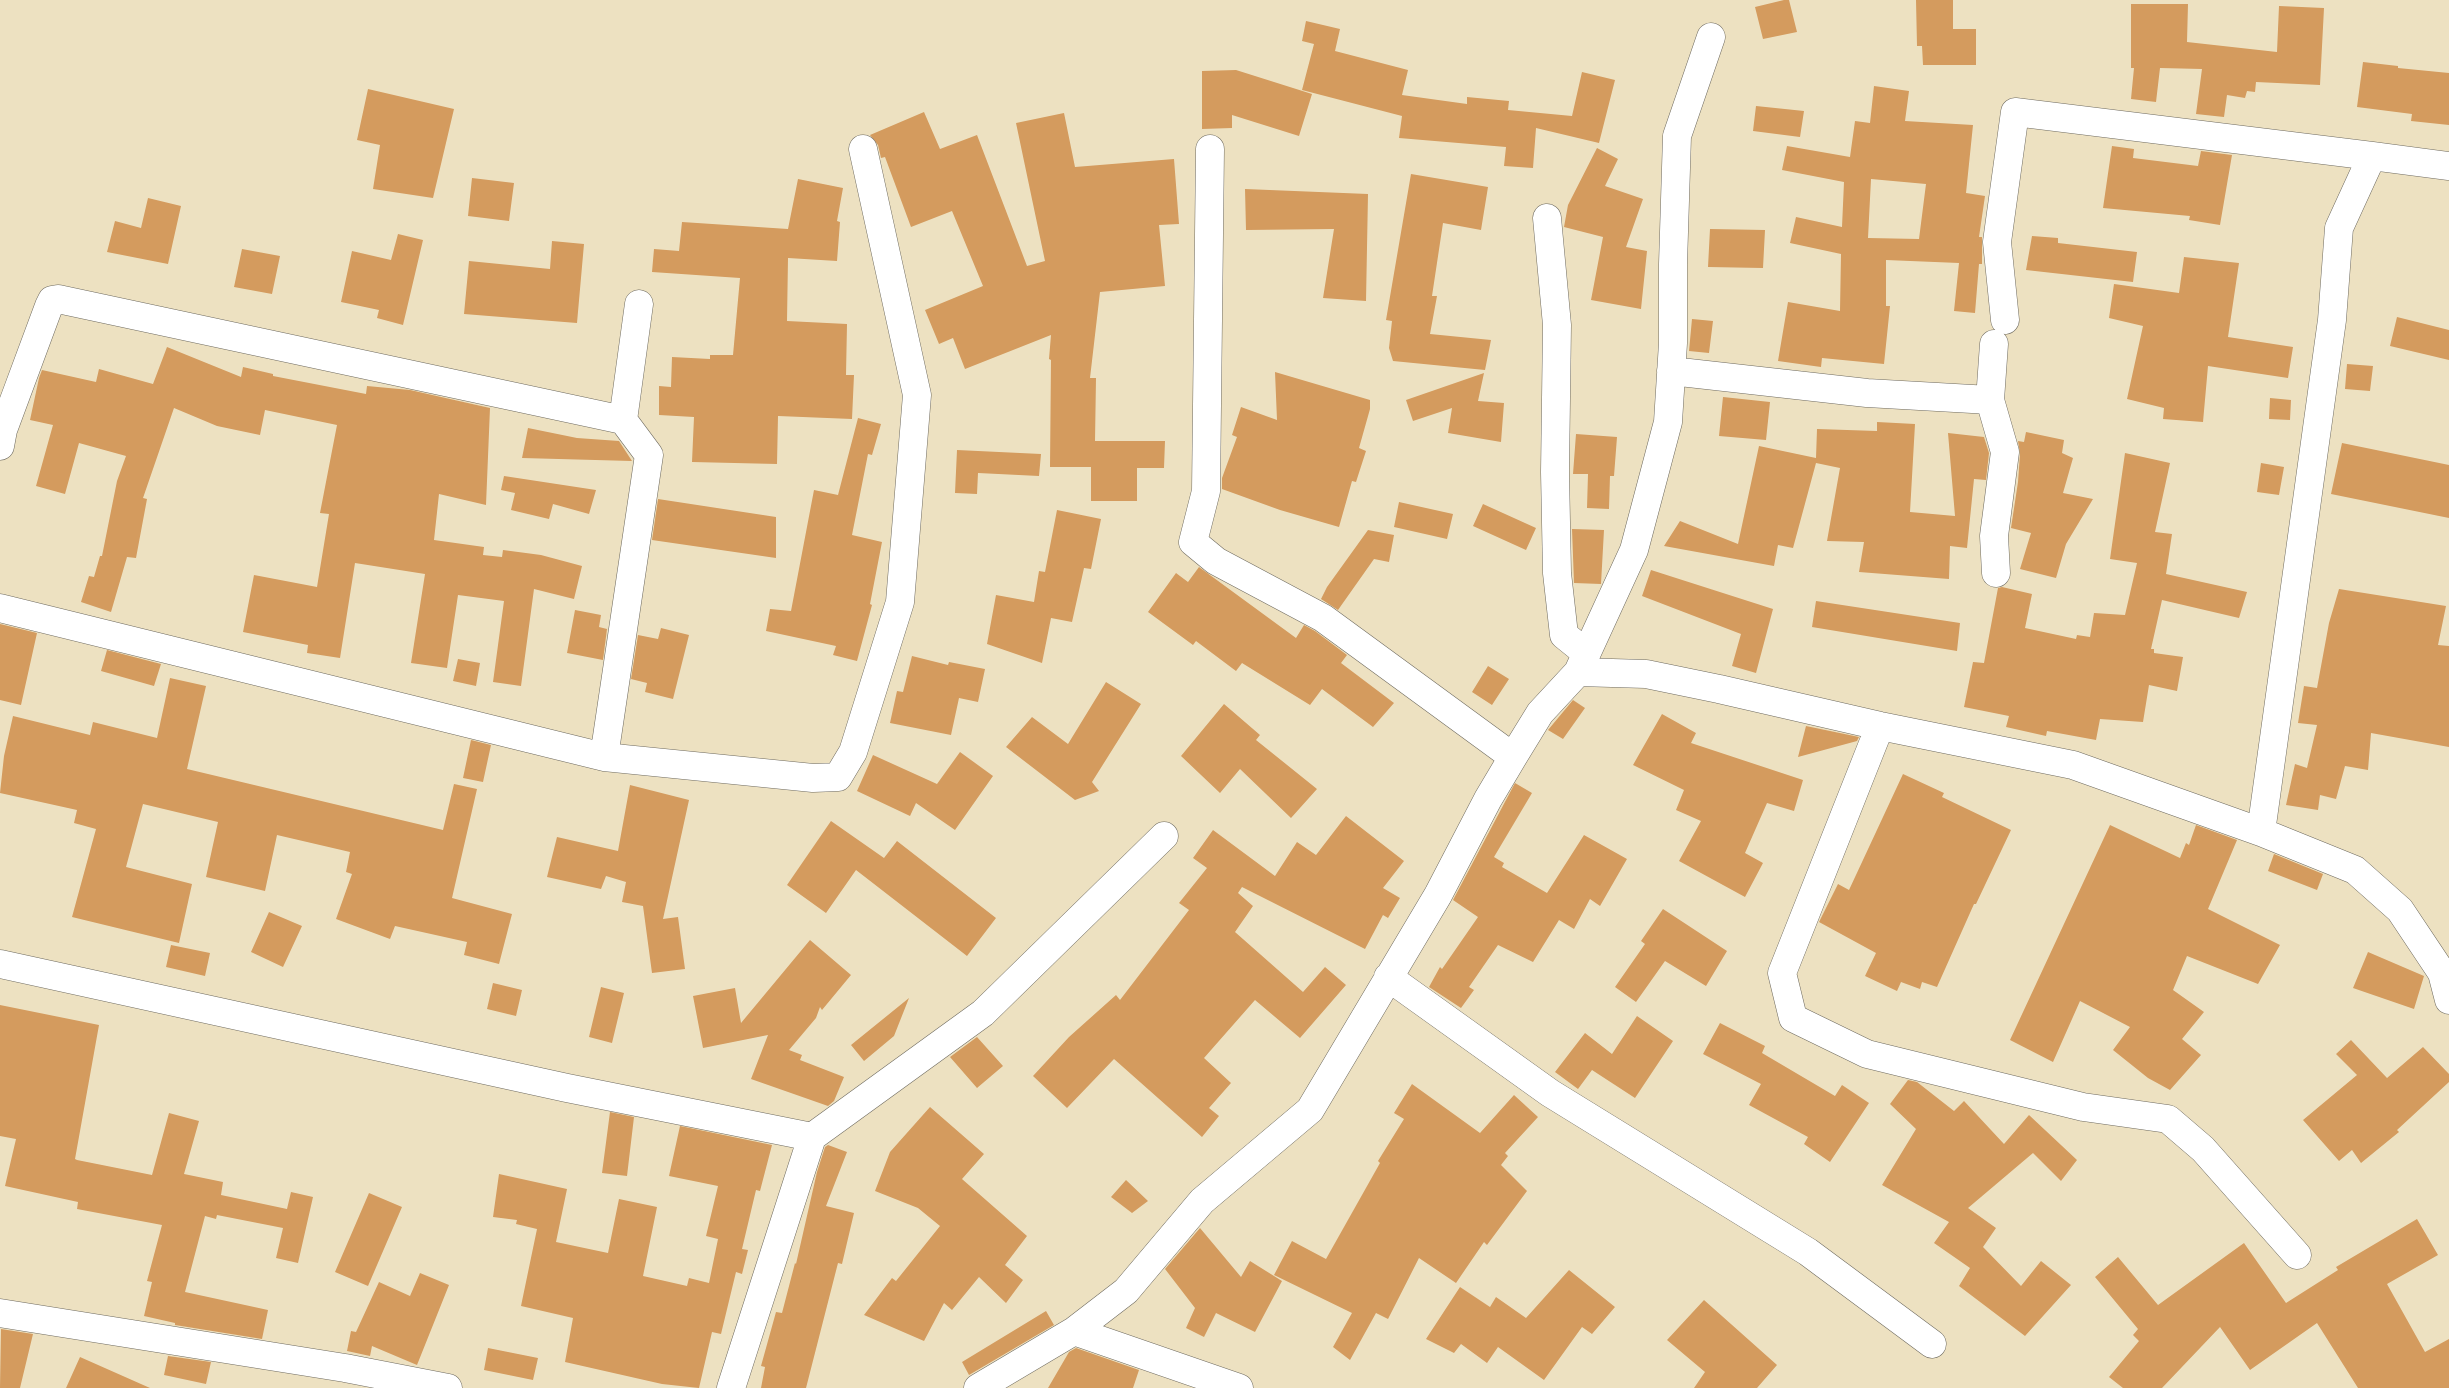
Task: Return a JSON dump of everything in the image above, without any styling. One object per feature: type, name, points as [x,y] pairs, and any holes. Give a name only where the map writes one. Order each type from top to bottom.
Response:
[{"type":"street","points":[[978,1388],[1074,1330],[1126,1291],[1202,1201],[1310,1110],[1438,894],[1488,799],[1540,713],[1582,662],[1634,550],[1668,422],[1672,371],[1678,136],[1711,37]]},
{"type":"street","points":[[2005,320],[1997,242],[2015,112],[2449,166]]},
{"type":"street","points":[[0,608],[604,757],[813,778],[838,777],[852,752],[900,602],[917,395],[863,149]]},
{"type":"street","points":[[1210,149],[1206,491],[1193,542],[1216,561],[1323,618],[1514,757]]},
{"type":"street","points":[[2261,832],[2332,320],[2339,228],[2372,156]]},
{"type":"street","points":[[1547,218],[1557,326],[1555,472],[1557,573],[1564,635],[1582,662],[1720,689],[1880,726],[2073,765],[2261,832],[2355,870],[2400,910],[2445,973],[2449,1000]]},
{"type":"street","points":[[1,435],[49,306],[52,300],[58,299],[623,420],[649,455],[604,757]]},
{"type":"street","points":[[623,420],[639,304]]},
{"type":"street","points":[[1994,344],[1990,400],[2004,452],[1994,536],[1996,573]]},
{"type":"street","points":[[1672,371],[1867,393],[1990,400]]},
{"type":"street","points":[[1880,726],[1782,973],[1793,1018],[1867,1054],[2083,1107],[2168,1118],[2203,1149],[2297,1255]]},
{"type":"street","points":[[730,1388],[812,1137],[983,1013],[1164,836]]},
{"type":"street","points":[[0,964],[567,1088],[812,1137]]},
{"type":"street","points":[[1388,977],[1550,1093],[1808,1252],[1932,1344]]},
{"type":"street","points":[[0,1312],[345,1368],[448,1388]]},
{"type":"street","points":[[1074,1330],[1239,1388]]},
{"type":"building","points":[[1789,0],[1797,32],[1763,39],[1755,7]]},
{"type":"building","points":[[1916,0],[1953,0],[1953,29],[1976,29],[1976,65],[1923,65],[1922,46],[1917,46]]},
{"type":"building","points":[[2131,4],[2188,4],[2187,42],[2277,52],[2279,6],[2324,8],[2320,85],[2256,82],[2255,92],[2247,91],[2245,98],[2227,95],[2224,117],[2196,114],[2202,69],[2160,68],[2156,102],[2131,99],[2134,68],[2131,68]]},
{"type":"building","points":[[1306,21],[1340,29],[1335,51],[1408,70],[1402,95],[1467,104],[1467,97],[1509,101],[1508,110],[1572,116],[1582,72],[1615,80],[1599,143],[1536,128],[1533,168],[1504,166],[1506,147],[1399,138],[1402,116],[1302,90],[1314,44],[1302,41]]},
{"type":"building","points":[[2363,62],[2398,66],[2398,68],[2449,73],[2449,125],[2411,121],[2412,114],[2357,107]]},
{"type":"building","points":[[1236,70],[1312,94],[1299,136],[1232,115],[1232,128],[1202,129],[1202,71]]},
{"type":"building","points":[[1874,86],[1909,91],[1905,121],[1973,125],[1966,193],[1985,196],[1979,237],[1982,237],[1982,264],[1979,264],[1975,313],[1954,311],[1959,263],[1886,260],[1886,306],[1890,306],[1884,364],[1822,358],[1821,367],[1778,361],[1788,302],[1840,311],[1841,254],[1790,243],[1796,217],[1842,227],[1844,182],[1782,170],[1787,146],[1850,157],[1855,121],[1870,123]],"holes":[[[1871,179],[1926,184],[1919,239],[1868,238]]]},
{"type":"building","points":[[368,89],[454,109],[433,198],[373,189],[380,145],[357,140]]},
{"type":"building","points":[[1756,106],[1804,111],[1800,137],[1753,131]]},
{"type":"building","points":[[924,112],[940,149],[977,135],[1027,266],[1045,261],[1016,123],[1064,113],[1075,167],[1174,159],[1179,224],[1159,225],[1165,286],[1100,292],[1090,378],[1096,378],[1095,441],[1165,441],[1164,468],[1137,468],[1137,501],[1091,501],[1091,467],[1050,467],[1051,360],[1049,359],[1051,335],[965,369],[953,338],[939,344],[925,310],[983,286],[952,211],[911,227],[885,157],[881,158],[878,145],[870,135]]},
{"type":"building","points":[[2112,146],[2134,149],[2133,158],[2198,166],[2201,151],[2232,155],[2220,225],[2189,220],[2190,216],[2103,208]]},
{"type":"building","points":[[1597,148],[1618,159],[1605,186],[1643,199],[1626,247],[1647,251],[1641,309],[1591,300],[1603,237],[1564,227],[1568,205]]},
{"type":"building","points":[[1411,174],[1488,187],[1481,230],[1443,223],[1432,296],[1437,296],[1430,334],[1491,340],[1485,370],[1393,361],[1389,348],[1392,321],[1386,320]]},
{"type":"building","points":[[472,178],[514,183],[509,221],[468,216]]},
{"type":"building","points":[[798,179],[843,188],[837,221],[840,222],[837,261],[788,258],[787,321],[847,324],[846,375],[854,375],[852,419],[778,416],[777,464],[692,462],[694,417],[659,415],[659,386],[671,387],[672,357],[710,359],[710,355],[733,355],[740,278],[652,272],[654,249],[679,251],[682,222],[788,229]]},
{"type":"building","points":[[1245,189],[1368,194],[1366,301],[1323,298],[1334,229],[1246,230]]},
{"type":"building","points":[[148,198],[181,206],[168,264],[107,252],[115,221],[141,228]]},
{"type":"building","points":[[1710,229],[1765,230],[1763,268],[1708,267]]},
{"type":"building","points":[[398,234],[423,240],[403,325],[377,318],[379,310],[341,302],[352,251],[391,260]]},
{"type":"building","points":[[2032,236],[2058,238],[2058,243],[2137,252],[2133,282],[2026,270]]},
{"type":"building","points":[[552,241],[584,244],[577,323],[464,314],[469,261],[550,269]]},
{"type":"building","points":[[242,249],[280,256],[272,294],[234,287]]},
{"type":"building","points":[[2184,257],[2239,263],[2228,337],[2293,347],[2288,378],[2208,366],[2203,422],[2163,419],[2164,408],[2127,399],[2143,326],[2109,318],[2114,284],[2179,293]]},
{"type":"building","points":[[2397,317],[2449,330],[2449,360],[2390,346]]},
{"type":"building","points":[[1692,319],[1713,321],[1709,353],[1689,351]]},
{"type":"building","points":[[167,347],[241,377],[243,367],[273,374],[273,376],[366,394],[367,386],[410,390],[490,408],[486,505],[439,494],[434,540],[484,547],[483,555],[502,557],[503,550],[541,555],[582,566],[574,599],[534,589],[521,686],[493,682],[504,601],[458,595],[447,668],[411,663],[425,574],[355,563],[340,658],[307,653],[308,645],[243,632],[254,575],[317,587],[329,514],[320,513],[337,425],[265,410],[260,435],[217,426],[174,408],[143,498],[147,499],[136,558],[127,557],[111,612],[81,602],[89,576],[94,577],[100,556],[102,556],[117,481],[126,456],[79,443],[65,494],[36,486],[53,425],[30,420],[39,378],[42,370],[96,382],[99,369],[153,384]]},
{"type":"building","points":[[2347,364],[2373,366],[2370,391],[2345,389]]},
{"type":"building","points":[[1275,372],[1370,400],[1370,409],[1359,448],[1366,451],[1356,482],[1352,481],[1339,527],[1280,510],[1222,489],[1222,478],[1237,437],[1232,435],[1241,407],[1277,420]]},
{"type":"building","points":[[1484,373],[1478,401],[1504,403],[1501,442],[1448,433],[1452,408],[1413,421],[1406,400]]},
{"type":"building","points":[[1723,397],[1770,402],[1766,440],[1719,436]]},
{"type":"building","points":[[2270,398],[2291,400],[2290,420],[2269,419]]},
{"type":"building","points":[[858,418],[881,424],[872,455],[868,454],[852,535],[882,542],[870,604],[872,605],[857,661],[833,655],[836,646],[766,631],[770,609],[791,611],[814,490],[838,495]]},
{"type":"building","points":[[1877,422],[1915,424],[1910,512],[1955,516],[1948,433],[1984,437],[1989,453],[1986,480],[1974,479],[1967,548],[1950,546],[1949,579],[1859,572],[1864,542],[1827,541],[1840,468],[1816,463],[1793,548],[1778,545],[1774,566],[1664,546],[1680,521],[1738,544],[1759,446],[1816,458],[1817,429],[1877,431]]},
{"type":"building","points":[[528,428],[577,438],[619,441],[632,461],[522,458]]},
{"type":"building","points":[[2026,432],[2064,440],[2062,453],[2073,458],[2063,493],[2093,499],[2066,544],[2056,578],[2020,569],[2031,533],[2011,528],[2018,482],[2020,454],[2018,441],[2024,442]]},
{"type":"building","points":[[1576,434],[1617,437],[1614,476],[1610,476],[1609,509],[1587,508],[1588,474],[1573,474]]},
{"type":"building","points":[[2342,443],[2449,465],[2449,518],[2331,494]]},
{"type":"building","points":[[957,450],[1041,454],[1039,476],[978,473],[977,494],[955,493]]},
{"type":"building","points":[[2125,453],[2170,463],[2155,532],[2172,534],[2166,574],[2247,592],[2239,618],[2162,600],[2151,649],[2154,649],[2154,653],[2183,657],[2177,691],[2149,685],[2143,722],[2100,719],[2096,740],[2047,731],[2046,736],[2006,727],[2009,716],[1964,707],[1973,662],[1984,663],[1998,588],[2002,587],[2032,594],[2025,628],[2076,639],[2077,635],[2090,637],[2094,613],[2125,615],[2137,563],[2110,559]]},
{"type":"building","points":[[2261,463],[2284,467],[2279,495],[2257,492]]},
{"type":"building","points":[[504,476],[596,490],[589,514],[553,504],[549,519],[511,510],[515,493],[501,490]]},
{"type":"building","points":[[658,499],[776,517],[776,558],[652,540]]},
{"type":"building","points":[[1399,502],[1453,514],[1447,539],[1394,527]]},
{"type":"building","points":[[1483,504],[1536,528],[1526,550],[1473,526]]},
{"type":"building","points":[[1057,510],[1101,519],[1091,569],[1084,568],[1072,622],[1051,618],[1042,663],[987,644],[996,595],[1034,602],[1039,571],[1045,572]]},
{"type":"building","points":[[1572,529],[1604,530],[1601,584],[1574,583]]},
{"type":"building","points":[[1368,530],[1394,535],[1389,562],[1374,559],[1338,610],[1321,599],[1327,587]]},
{"type":"building","points":[[1199,567],[1296,638],[1304,625],[1315,631],[1347,655],[1341,663],[1394,703],[1373,727],[1322,689],[1310,705],[1242,663],[1236,671],[1196,641],[1193,645],[1148,612],[1176,573],[1188,582]]},
{"type":"building","points":[[1651,570],[1773,609],[1756,673],[1732,666],[1741,634],[1642,596]]},
{"type":"building","points":[[2339,589],[2446,606],[2438,645],[2449,646],[2449,747],[2371,733],[2368,770],[2345,766],[2336,799],[2320,795],[2318,810],[2286,805],[2295,764],[2307,768],[2317,725],[2298,723],[2304,686],[2317,688],[2329,623]]},
{"type":"building","points":[[1816,601],[1960,623],[1957,651],[1812,627]]},
{"type":"building","points":[[575,610],[601,615],[599,627],[607,629],[603,660],[567,653]]},
{"type":"building","points":[[0,624],[37,633],[21,705],[0,700]]},
{"type":"building","points":[[661,628],[689,635],[673,699],[645,692],[647,683],[631,679],[638,635],[658,639]]},
{"type":"building","points":[[107,650],[161,664],[154,686],[101,671]]},
{"type":"building","points":[[912,656],[948,665],[949,662],[985,669],[978,702],[959,698],[951,735],[890,723],[897,691],[903,692]]},
{"type":"building","points":[[458,659],[480,663],[476,686],[453,681]]},
{"type":"building","points":[[1488,666],[1509,679],[1492,705],[1472,692]]},
{"type":"building","points":[[170,678],[206,686],[187,769],[443,830],[454,784],[477,789],[452,898],[512,914],[499,964],[464,955],[467,942],[395,926],[390,939],[336,919],[352,874],[346,872],[350,852],[277,835],[265,891],[206,877],[218,822],[143,804],[126,867],[192,884],[179,943],[72,917],[96,829],[74,823],[77,810],[0,793],[4,756],[13,716],[90,735],[93,722],[157,738]]},
{"type":"building","points":[[1106,682],[1141,704],[1092,782],[1099,791],[1075,800],[1006,747],[1032,717],[1068,744]]},
{"type":"building","points":[[1573,700],[1585,708],[1563,739],[1548,730]]},
{"type":"building","points":[[1224,704],[1260,735],[1256,740],[1317,789],[1291,818],[1240,769],[1220,793],[1181,756]]},
{"type":"building","points":[[1662,714],[1696,733],[1691,743],[1803,780],[1794,811],[1767,803],[1745,853],[1763,863],[1745,897],[1679,861],[1701,821],[1676,810],[1684,790],[1633,765]]},
{"type":"building","points":[[1806,726],[1859,737],[1857,741],[1798,757]]},
{"type":"building","points":[[471,740],[491,745],[483,782],[463,778]]},
{"type":"building","points":[[960,752],[993,776],[955,830],[916,803],[910,816],[857,791],[873,755],[937,784]]},
{"type":"building","points":[[1903,774],[1944,793],[1942,797],[2011,830],[1976,904],[1974,904],[1937,987],[1922,982],[1920,989],[1901,982],[1897,991],[1865,976],[1876,953],[1819,922],[1838,884],[1849,890]]},
{"type":"building","points":[[1515,783],[1532,793],[1494,857],[1504,863],[1502,867],[1547,893],[1584,835],[1627,859],[1600,906],[1590,899],[1574,929],[1559,920],[1533,962],[1498,945],[1469,987],[1474,990],[1461,1008],[1429,987],[1440,967],[1442,969],[1478,917],[1453,900]]},
{"type":"building","points":[[630,785],[689,800],[663,919],[678,917],[685,969],[652,973],[643,906],[622,902],[626,882],[606,876],[601,889],[547,877],[557,837],[618,851]]},
{"type":"building","points":[[1346,816],[1404,861],[1383,888],[1400,898],[1388,918],[1383,915],[1365,949],[1242,887],[1238,893],[1253,906],[1235,932],[1303,992],[1325,967],[1346,985],[1300,1038],[1255,1000],[1204,1058],[1231,1083],[1209,1108],[1219,1116],[1202,1137],[1114,1059],[1067,1108],[1033,1076],[1069,1037],[1116,995],[1120,1000],[1189,910],[1179,903],[1207,868],[1193,858],[1213,830],[1275,876],[1297,842],[1316,855]]},
{"type":"building","points":[[831,821],[884,858],[897,841],[996,918],[967,956],[856,870],[826,913],[787,885]]},
{"type":"building","points":[[2110,825],[2180,858],[2186,843],[2189,845],[2196,825],[2237,840],[2208,909],[2280,945],[2258,984],[2187,956],[2173,990],[2204,1012],[2182,1039],[2201,1055],[2170,1090],[2148,1078],[2113,1050],[2130,1027],[2080,1001],[2053,1062],[2010,1040]]},
{"type":"building","points":[[2274,854],[2323,874],[2317,890],[2268,871]]},
{"type":"building","points":[[1663,909],[1727,951],[1706,986],[1665,961],[1636,1002],[1615,987],[1645,944],[1641,941]]},
{"type":"building","points":[[269,912],[302,926],[283,967],[251,952]]},
{"type":"building","points":[[810,940],[851,975],[822,1010],[820,1007],[816,1018],[789,1050],[802,1055],[800,1060],[844,1077],[834,1101],[828,1106],[751,1079],[768,1035],[703,1048],[693,996],[735,988],[741,1023]]},
{"type":"building","points":[[171,945],[210,953],[205,976],[166,967]]},
{"type":"building","points":[[2368,952],[2424,976],[2414,1009],[2353,988]]},
{"type":"building","points":[[493,983],[522,990],[516,1016],[487,1009]]},
{"type":"building","points":[[601,987],[624,993],[612,1043],[589,1037]]},
{"type":"building","points":[[909,998],[894,1036],[864,1061],[851,1045]]},
{"type":"building","points":[[0,1005],[99,1025],[75,1159],[152,1175],[169,1113],[199,1121],[184,1174],[223,1182],[221,1195],[287,1209],[291,1192],[313,1197],[298,1263],[276,1258],[283,1228],[217,1215],[216,1219],[205,1216],[185,1292],[268,1310],[262,1339],[175,1325],[175,1323],[144,1316],[152,1282],[147,1281],[162,1225],[77,1209],[78,1202],[5,1186],[16,1139],[0,1136]]},
{"type":"building","points":[[1637,1016],[1673,1041],[1635,1098],[1592,1070],[1578,1089],[1555,1072],[1585,1033],[1612,1054]]},
{"type":"building","points":[[1720,1023],[1765,1046],[1762,1053],[1835,1096],[1842,1085],[1869,1103],[1830,1162],[1804,1144],[1808,1137],[1749,1105],[1761,1084],[1703,1054]]},
{"type":"building","points":[[977,1037],[1003,1066],[977,1088],[950,1057]]},
{"type":"building","points":[[2351,1040],[2387,1078],[2423,1047],[2449,1074],[2449,1082],[2397,1130],[2399,1132],[2361,1163],[2352,1150],[2339,1161],[2303,1120],[2357,1075],[2336,1054]]},
{"type":"building","points":[[1908,1080],[1917,1082],[1954,1111],[1964,1101],[2004,1144],[2029,1115],[2077,1160],[2061,1181],[2033,1153],[1968,1208],[1996,1228],[1983,1247],[2021,1286],[2041,1261],[2071,1285],[2025,1336],[1959,1286],[1970,1268],[1934,1243],[1949,1222],[1882,1185],[1916,1129],[1890,1104]]},
{"type":"building","points":[[1412,1084],[1480,1133],[1514,1095],[1538,1117],[1505,1153],[1508,1156],[1501,1165],[1527,1191],[1487,1245],[1484,1242],[1456,1283],[1419,1258],[1388,1319],[1376,1313],[1350,1360],[1333,1347],[1352,1313],[1274,1275],[1292,1241],[1326,1259],[1380,1163],[1378,1161],[1404,1119],[1394,1113]]},
{"type":"building","points":[[930,1107],[984,1154],[962,1179],[1027,1236],[1005,1265],[1023,1280],[1006,1303],[979,1277],[952,1310],[944,1303],[924,1341],[864,1315],[892,1278],[896,1281],[940,1226],[918,1208],[875,1191],[890,1152]]},
{"type":"building","points":[[610,1112],[634,1117],[627,1176],[602,1173]]},
{"type":"building","points":[[680,1126],[772,1145],[760,1191],[756,1190],[742,1249],[748,1250],[742,1274],[736,1272],[721,1334],[712,1332],[699,1388],[662,1384],[565,1362],[573,1318],[521,1306],[537,1229],[516,1224],[517,1220],[493,1217],[499,1174],[567,1189],[556,1242],[608,1253],[619,1199],[657,1207],[643,1276],[687,1286],[689,1278],[709,1283],[718,1239],[706,1236],[718,1186],[669,1176]]},
{"type":"building","points":[[828,1145],[847,1152],[826,1206],[854,1213],[842,1264],[838,1263],[806,1388],[761,1388],[765,1367],[761,1366],[776,1312],[782,1313],[796,1264],[817,1172],[825,1147]]},
{"type":"building","points":[[1126,1180],[1148,1201],[1132,1213],[1111,1197]]},
{"type":"building","points":[[369,1193],[402,1207],[368,1286],[335,1272]]},
{"type":"building","points":[[2417,1219],[2438,1255],[2387,1284],[2425,1352],[2449,1339],[2449,1388],[2358,1388],[2317,1323],[2250,1370],[2220,1327],[2162,1388],[2123,1388],[2109,1377],[2139,1341],[2133,1335],[2138,1329],[2095,1277],[2118,1257],[2158,1305],[2244,1243],[2286,1303],[2338,1270],[2336,1267]]},
{"type":"building","points":[[1200,1228],[1241,1277],[1250,1261],[1282,1281],[1255,1332],[1216,1313],[1204,1337],[1186,1328],[1195,1308],[1165,1269]]},
{"type":"building","points":[[1569,1270],[1615,1307],[1592,1334],[1582,1327],[1544,1380],[1498,1347],[1487,1363],[1461,1344],[1454,1353],[1426,1339],[1460,1287],[1490,1307],[1496,1297],[1526,1318]]},
{"type":"building","points":[[420,1273],[449,1285],[417,1365],[372,1346],[370,1356],[347,1351],[351,1331],[356,1332],[379,1282],[410,1296]]},
{"type":"building","points":[[1704,1300],[1777,1365],[1757,1388],[1694,1388],[1705,1372],[1667,1340]]},
{"type":"building","points":[[1046,1311],[1054,1325],[969,1375],[962,1362]]},
{"type":"building","points":[[1,1329],[33,1334],[20,1388],[0,1388]]},
{"type":"building","points":[[488,1348],[538,1358],[533,1380],[484,1370]]},
{"type":"building","points":[[1076,1348],[1139,1370],[1133,1388],[1048,1388],[1069,1352]]},
{"type":"building","points":[[168,1356],[211,1362],[206,1384],[164,1375]]},
{"type":"building","points":[[80,1357],[150,1388],[66,1388]]}]
